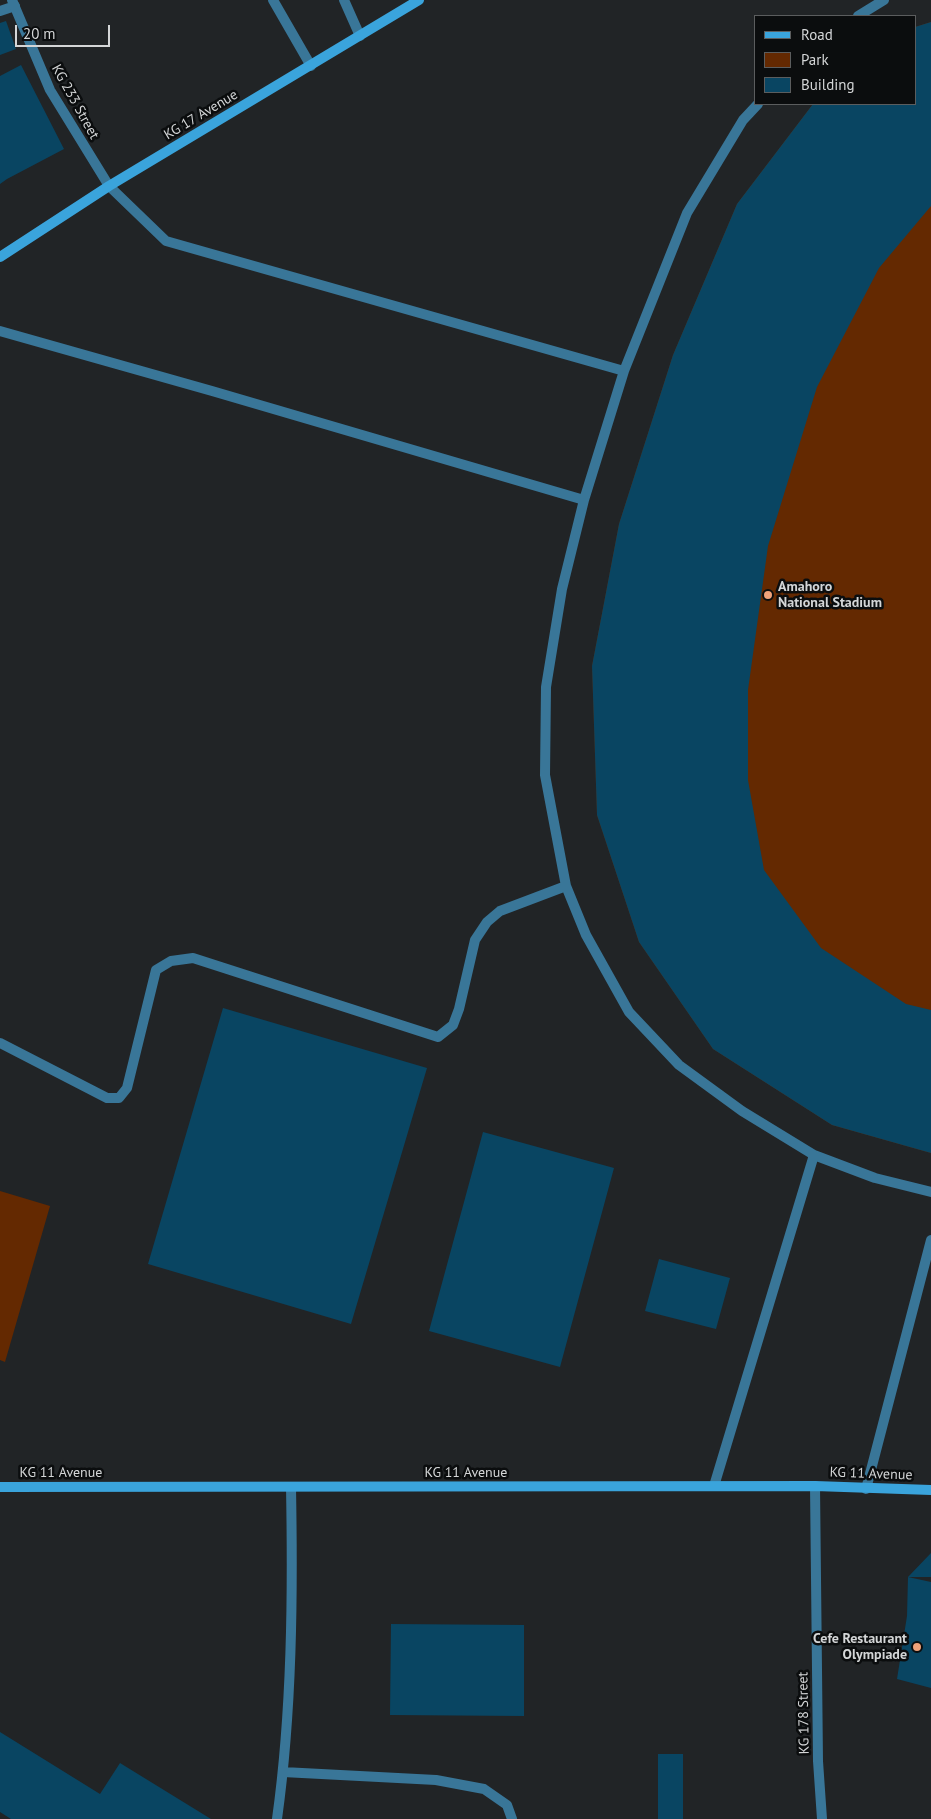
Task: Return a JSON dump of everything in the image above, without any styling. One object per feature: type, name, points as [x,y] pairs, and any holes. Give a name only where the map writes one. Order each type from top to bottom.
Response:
[{"type":"main road","name":"KG 17 Avenue","points":[[0,257],[109,186],[419,0]]},
{"type":"main road","name":"KG 11 Avenue","points":[[0,1487],[815,1486],[931,1490]]},
{"type":"street","points":[[273,0],[311,66]]},
{"type":"street","points":[[344,0],[360,36]]},
{"type":"street","points":[[860,15],[884,0]]},
{"type":"street","points":[[0,12],[13,3]]},
{"type":"street","name":"KG 233 Street","points":[[13,3],[50,90],[109,186],[166,241],[624,371]]},
{"type":"street","points":[[757,105],[743,120],[687,212],[624,371],[584,500],[562,589],[546,687],[545,775],[566,886],[586,935],[629,1012],[679,1065],[742,1111],[814,1155],[875,1178],[931,1192]]},
{"type":"street","points":[[0,331],[584,500]]},
{"type":"street","points":[[0,1043],[108,1098],[119,1098],[127,1088],[156,970],[171,961],[193,958],[438,1037],[452,1025],[459,1009],[475,940],[487,922],[500,911],[566,886]]},
{"type":"street","points":[[714,1486],[814,1155]]},
{"type":"street","points":[[866,1489],[931,1240]]},
{"type":"street","name":"KG 178 Street","points":[[815,1486],[818,1761],[822,1819]]},
{"type":"street","points":[[277,1819],[284,1772],[293,1586],[291,1487]]},
{"type":"street","points":[[284,1772],[436,1780],[484,1789],[506,1805],[512,1819]]},
{"type":"green space","name":"Amahoro National Stadium","points":[[931,22],[931,1153],[832,1125],[713,1049],[639,942],[597,815],[592,666],[619,524],[673,355],[737,204],[812,105],[916,105],[916,27]]},
{"type":"green space","points":[[0,1191],[50,1206],[5,1362],[0,1360]]},
{"type":"building","points":[[6,21],[16,49],[0,55],[0,23]]},
{"type":"building","name":"Amahoro National Stadium","points":[[931,22],[931,206],[879,268],[817,387],[768,546],[748,690],[748,780],[764,870],[821,948],[906,1004],[931,1010],[931,1153],[832,1125],[713,1049],[639,942],[597,815],[592,666],[619,524],[673,355],[737,204],[812,105],[916,105],[916,27]]},
{"type":"building","points":[[21,65],[64,149],[0,184],[0,76]]},
{"type":"building","points":[[223,1008],[427,1068],[351,1324],[148,1264]]},
{"type":"building","points":[[483,1132],[614,1168],[560,1367],[429,1331]]},
{"type":"building","points":[[659,1259],[730,1278],[716,1329],[645,1311]]},
{"type":"building","points":[[931,1553],[931,1577],[908,1577]]},
{"type":"building","name":"Cefe Restaurant Olympiade","points":[[908,1577],[931,1582],[931,1688],[897,1679],[907,1616]]},
{"type":"building","points":[[391,1624],[524,1625],[524,1716],[390,1715]]},
{"type":"building","points":[[0,1732],[100,1794],[120,1763],[211,1819],[11,1819],[0,1812]]},
{"type":"building","points":[[658,1754],[683,1754],[683,1819],[658,1819]]},
{"type":"place","name":"Amahoro National Stadium","points":[[768,595]]},
{"type":"place","name":"Cefe Restaurant Olympiade","points":[[917,1647]]}]
